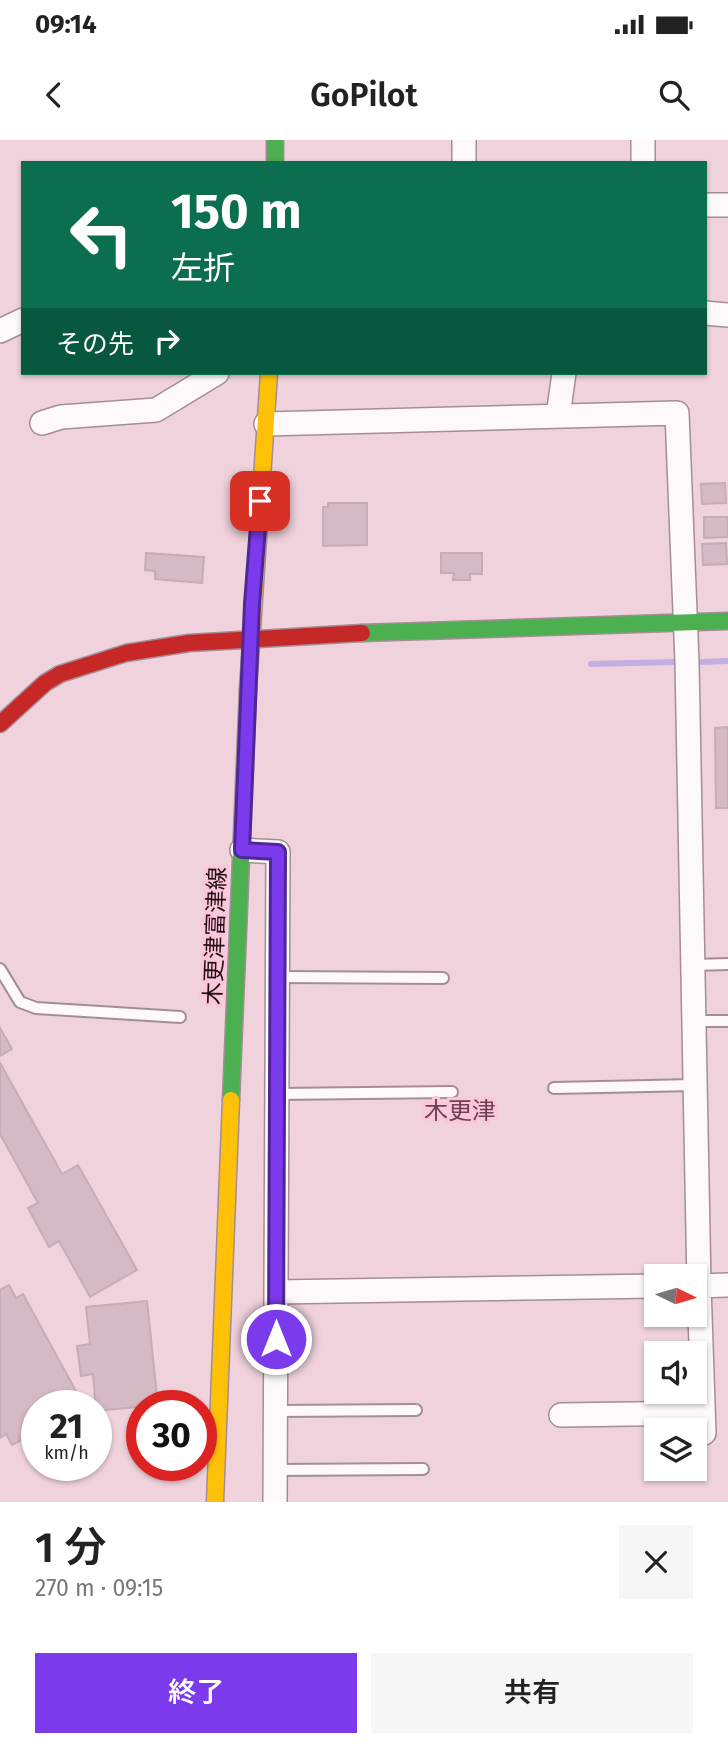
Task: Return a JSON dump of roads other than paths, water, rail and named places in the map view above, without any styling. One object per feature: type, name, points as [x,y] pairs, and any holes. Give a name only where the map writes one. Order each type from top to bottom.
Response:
[{"type":"main road","points":[[275,140],[275,161]]},
{"type":"main road","name":"木更津富津線","points":[[215,1502],[250,640],[269,375]]},
{"type":"main road","points":[[0,724],[45,683],[75,668],[126,653],[189,643],[293,635],[728,621]]},
{"type":"street","points":[[464,140],[464,161]]},
{"type":"street","points":[[643,140],[643,161]]},
{"type":"street","points":[[707,205],[728,205]]},
{"type":"street","points":[[707,313],[728,315]]},
{"type":"street","points":[[0,331],[21,321]]},
{"type":"street","points":[[42,423],[61,418],[156,410],[214,375]]},
{"type":"street","points":[[558,416],[564,375]]},
{"type":"street","points":[[266,424],[677,413],[685,622],[697,1264]]},
{"type":"street","points":[[242,850],[278,852],[275,1502]]},
{"type":"street","points":[[707,1286],[728,1285]]},
{"type":"street","points":[[276,1292],[644,1286]]},
{"type":"street","points":[[561,1415],[704,1423],[699,1327]]},
{"type":"lane","points":[[692,965],[728,964]]},
{"type":"lane","points":[[0,969],[20,1002],[36,1008],[180,1017]]},
{"type":"lane","points":[[278,977],[443,978]]},
{"type":"lane","points":[[694,1021],[728,1020]]},
{"type":"lane","points":[[554,1088],[695,1085]]},
{"type":"lane","points":[[278,1094],[452,1092]]},
{"type":"lane","points":[[276,1410],[416,1410]]},
{"type":"lane","points":[[276,1470],[423,1469]]},
{"type":"waterway","points":[[702,662],[728,661]]},
{"type":"waterway","points":[[591,664],[674,662]]},
{"type":"district","name":"木更津","points":[[460,1111]]}]
